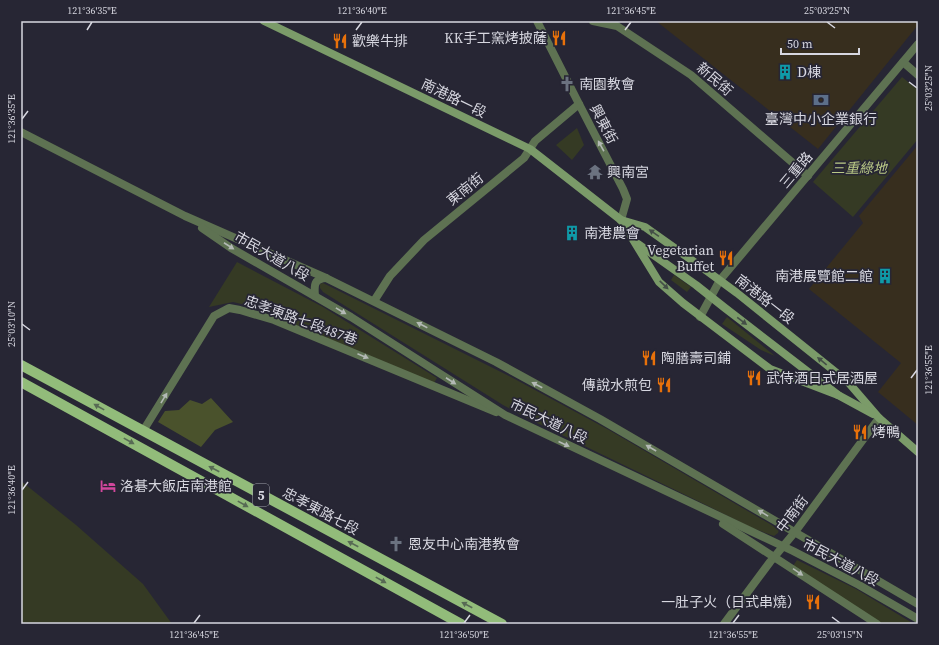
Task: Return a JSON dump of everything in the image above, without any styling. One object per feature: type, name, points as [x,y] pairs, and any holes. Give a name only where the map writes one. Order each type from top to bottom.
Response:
[{"type":"main road","name":"南港路一段","points":[[264,21],[530,149],[621,220],[634,242],[696,284],[838,395],[879,418]]},
{"type":"main road","name":"南港路一段","points":[[621,220],[645,227],[720,280],[848,382],[879,418],[918,452]]},
{"type":"main road","points":[[634,242],[659,282],[682,303],[770,369],[838,395]]},
{"type":"main road","name":"忠孝東路七段","points":[[21,365],[502,624]]},
{"type":"main road","name":"5","points":[[21,382],[461,624]]},
{"type":"street","name":"興東街","points":[[537,21],[625,194],[627,199],[621,220]]},
{"type":"street","name":"新民街","points":[[593,21],[617,26],[691,75],[808,176]]},
{"type":"street","name":"三重路","points":[[700,316],[720,280],[918,44]]},
{"type":"street","points":[[903,62],[918,75]]},
{"type":"street","name":"東南街","points":[[374,301],[390,276],[424,240],[524,158],[535,141],[578,104]]},
{"type":"street","name":"市民大道八段","points":[[21,132],[185,216],[326,278],[496,362],[722,488],[918,604]]},
{"type":"street","name":"市民大道八段","points":[[185,216],[231,248],[351,317],[505,415],[783,547],[859,585],[918,619]]},
{"type":"street","points":[[315,296],[314,287],[316,282],[320,279],[326,278]]},
{"type":"street","name":"忠孝東路七段487巷","points":[[143,431],[214,316],[229,308],[274,320],[505,415]]},
{"type":"street","name":"中南街","points":[[724,624],[774,557],[795,532],[879,418]]},
{"type":"street","points":[[694,505],[877,624]]},
{"type":"shaded area","points":[[656,21],[918,21],[918,25],[818,149]]},
{"type":"shaded area","name":"南港展覽館二館","points":[[918,145],[918,425],[878,392],[901,363],[809,289],[863,223],[859,216]]},
{"type":"green space","name":"三重綠地","points":[[902,77],[918,90],[918,139],[853,217],[813,182]]},
{"type":"green space","points":[[577,128],[584,145],[572,160],[556,145]]},
{"type":"green space","points":[[237,262],[323,307],[437,378],[434,383],[254,307],[233,302],[209,307]]},
{"type":"green space","points":[[674,275],[691,287],[687,292],[671,280]]},
{"type":"green space","points":[[323,283],[511,377],[609,430],[770,524],[779,530],[778,533],[774,536],[752,528],[503,405],[323,292],[320,288],[320,284]]},
{"type":"green space","points":[[727,317],[775,356],[761,350],[722,324]]},
{"type":"green space","points":[[211,398],[233,422],[215,430],[201,447],[158,422],[165,411],[179,410],[190,400],[202,404]]},
{"type":"green space","points":[[21,481],[76,525],[143,584],[172,624],[21,624]]},
{"type":"green space","points":[[797,560],[856,589],[914,624],[881,624],[793,566]]},
{"type":"place","name":"KK手工窯烤披薩","points":[[559,38]]},
{"type":"place","name":"歡樂牛排","points":[[340,41]]},
{"type":"place","name":"D棟","points":[[785,72]]},
{"type":"place","name":"南園教會","points":[[567,84]]},
{"type":"place","name":"臺灣中小企業銀行","points":[[821,100]]},
{"type":"place","name":"興南宮","points":[[595,172]]},
{"type":"place","name":"南港農會","points":[[572,233]]},
{"type":"place","name":"Vegetarian Buffet","points":[[726,258]]},
{"type":"place","name":"南港展覽館二館","points":[[885,276]]},
{"type":"place","name":"陶膳壽司鋪","points":[[649,358]]},
{"type":"place","name":"武侍酒日式居酒屋","points":[[754,378]]},
{"type":"place","name":"傳說水煎包","points":[[664,385]]},
{"type":"place","name":"烤鴨","points":[[860,432]]},
{"type":"place","name":"洛碁大飯店南港館","points":[[108,486]]},
{"type":"place","name":"恩友中心南港教會","points":[[396,544]]},
{"type":"place","name":"一肚子火（日式串燒）","points":[[813,602]]}]
